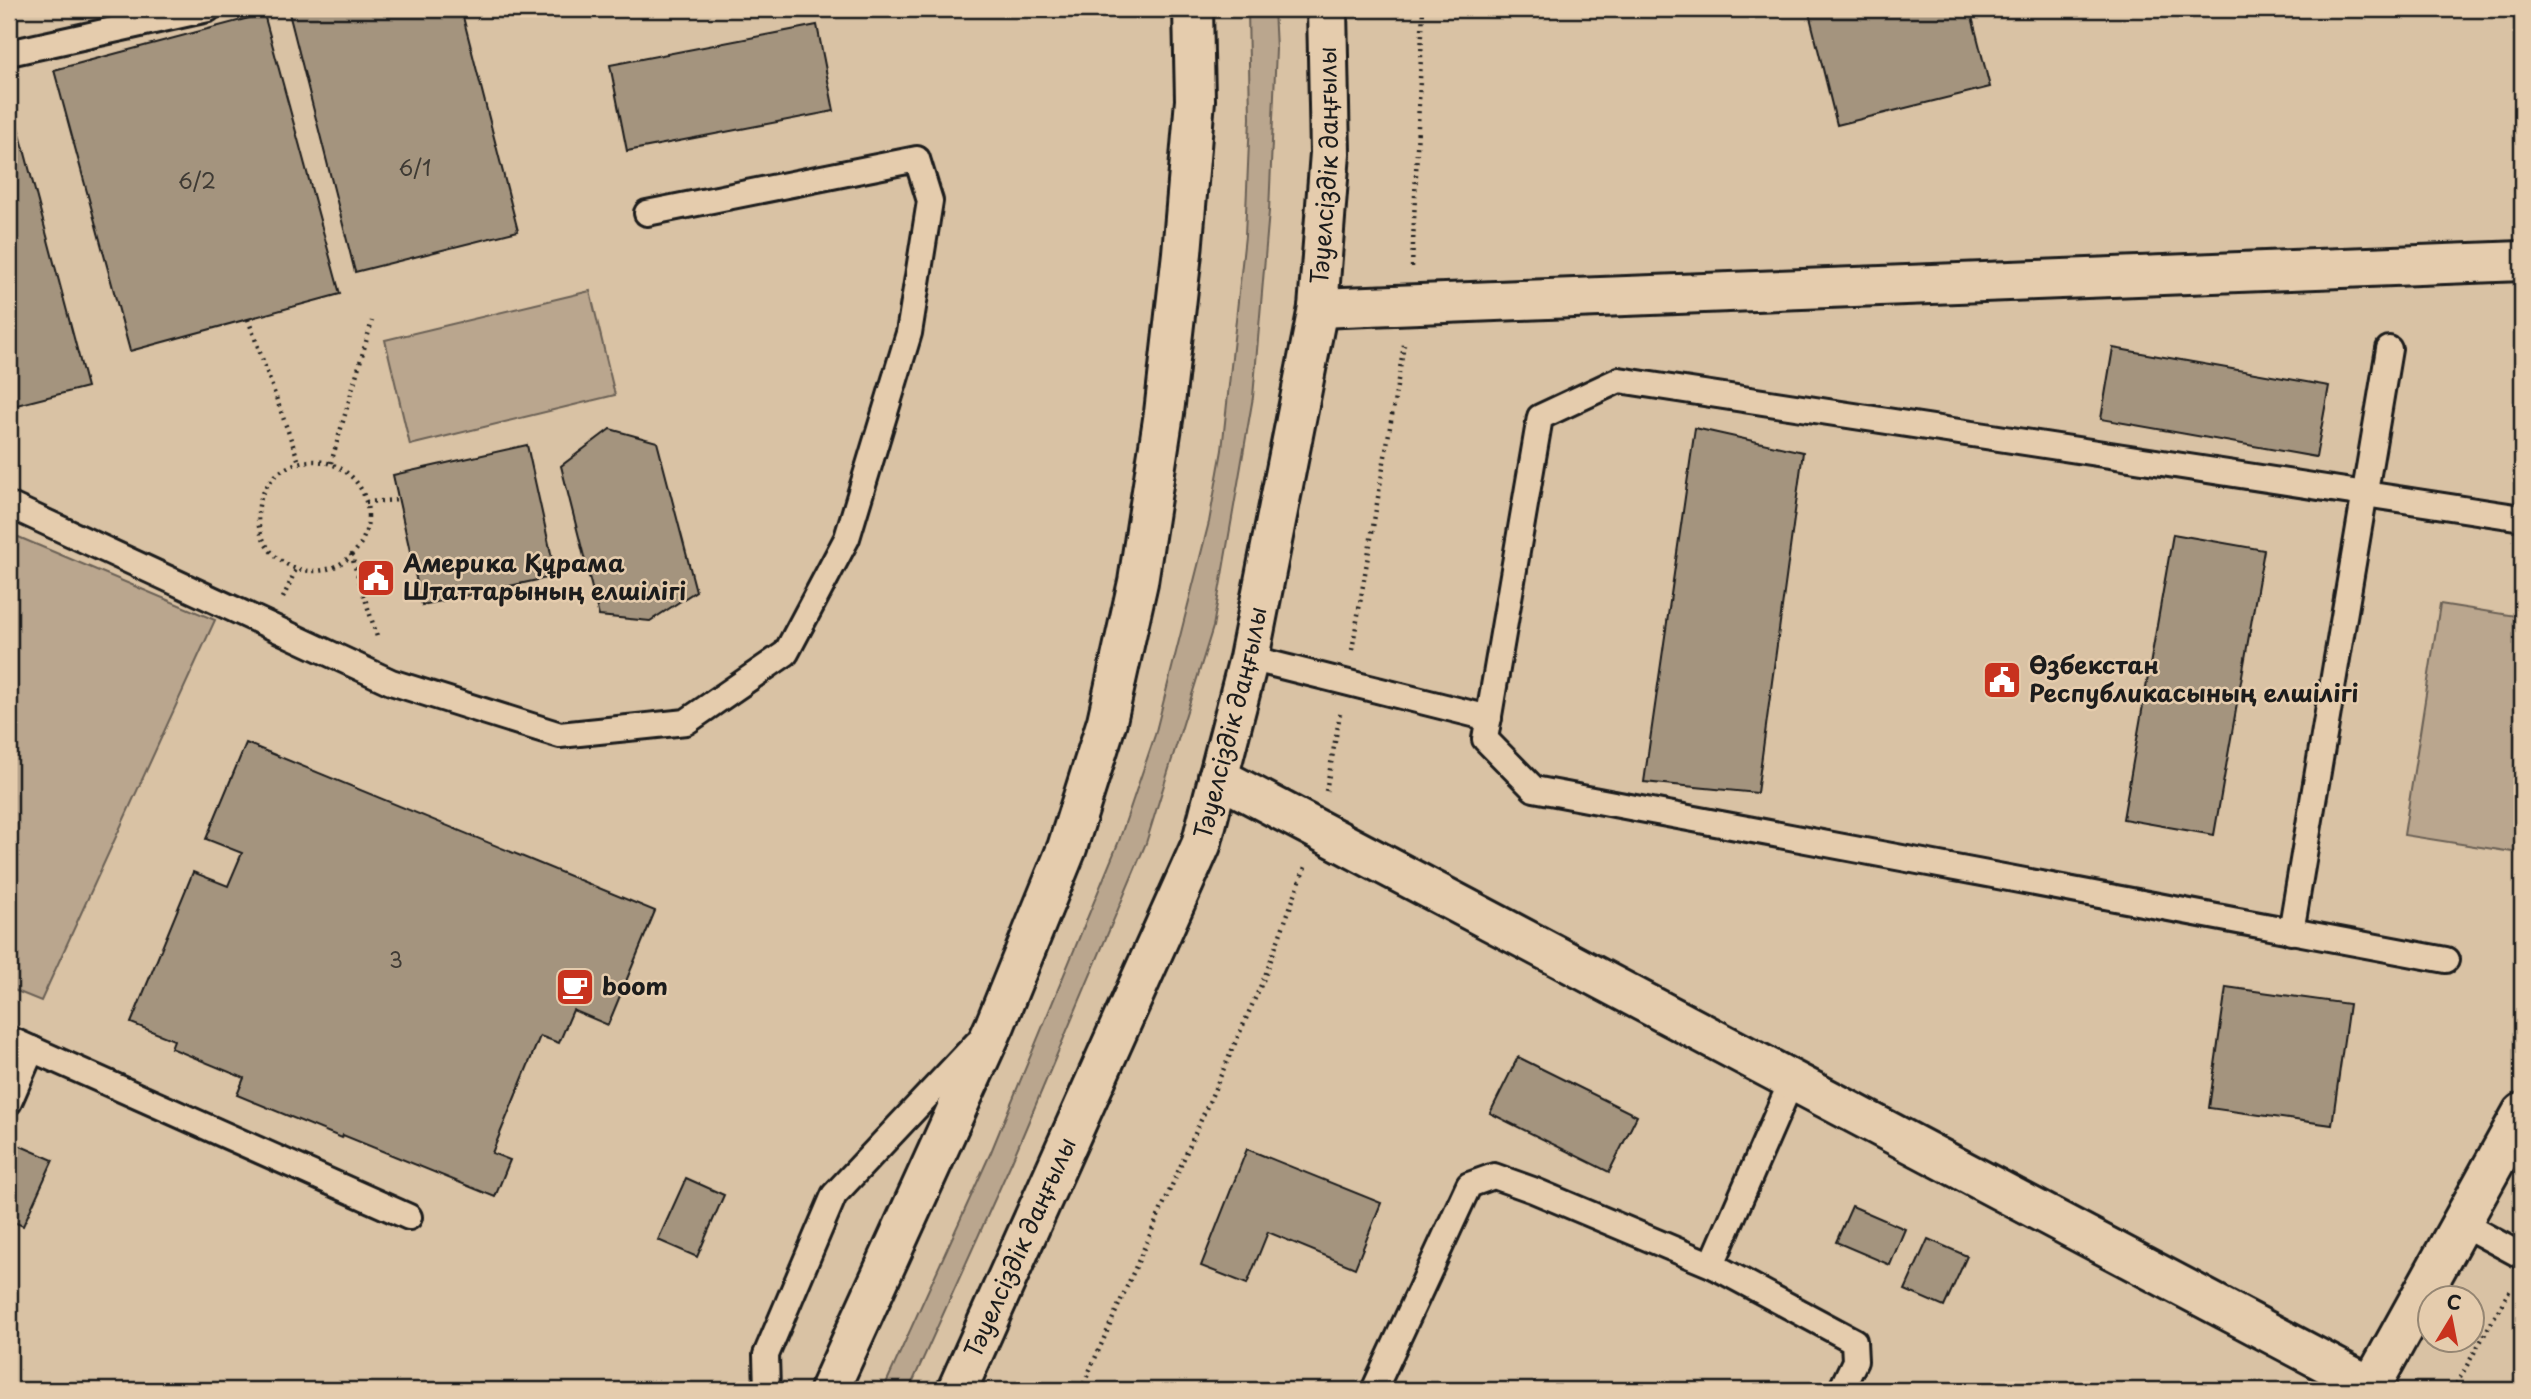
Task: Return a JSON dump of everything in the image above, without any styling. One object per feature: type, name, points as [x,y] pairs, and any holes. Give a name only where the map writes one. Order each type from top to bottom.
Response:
[{"type":"main road","points":[[829,1390],[995,1025],[1067,848],[1107,721],[1138,582],[1164,413],[1182,253],[1195,100],[1193,9]]},
{"type":"main road","name":"Тәуелсіздік даңғылы","points":[[957,1390],[1201,845],[1249,658],[1318,308],[1330,153],[1327,9]]},
{"type":"main road","points":[[1318,308],[2522,261]]},
{"type":"main road","points":[[1218,777],[2373,1389],[2522,1113]]},
{"type":"lane","points":[[9,53],[208,9]]},
{"type":"lane","points":[[9,505],[391,682],[560,734],[686,722],[786,653],[847,538],[909,333],[930,201],[917,159],[647,213]]},
{"type":"lane","points":[[2291,932],[2389,349]]},
{"type":"lane","points":[[2446,960],[1534,789],[1485,739],[1540,417],[1619,380],[2522,518]]},
{"type":"lane","points":[[1249,658],[1489,718]]},
{"type":"lane","points":[[767,1390],[766,1355],[834,1195],[995,1025]]},
{"type":"lane","points":[[9,1040],[409,1217]]},
{"type":"lane","points":[[9,1102],[32,1049]]},
{"type":"lane","points":[[1714,1266],[1716,1255],[1792,1080]]},
{"type":"lane","points":[[1374,1390],[1469,1185],[1493,1176],[1533,1190],[1714,1266],[1854,1341],[1856,1361],[1842,1390]]},
{"type":"lane","points":[[2461,1223],[2519,1268]]},
{"type":"path","points":[[1081,1390],[1265,976],[1318,830],[1411,305],[1423,9]]},
{"type":"path","points":[[248,320],[299,462]]},
{"type":"path","points":[[331,463],[372,321]]},
{"type":"path","points":[[299,462],[331,463],[357,481],[366,502],[369,510],[363,541],[342,564],[311,572],[281,562],[261,537],[258,506],[272,477],[299,462]]},
{"type":"path","points":[[366,502],[399,500]]},
{"type":"path","points":[[351,554],[391,682]]},
{"type":"path","points":[[2453,1390],[2519,1268]]},
{"type":"shaded area","points":[[1248,9],[1274,9],[1276,49],[1269,211],[1253,397],[1213,627],[1146,843],[1012,1161],[909,1390],[883,1390],[991,1152],[1119,841],[1155,735],[1209,522],[1222,450],[1245,236],[1250,118]]},
{"type":"shaded area","points":[[590,291],[615,395],[410,445],[385,340]]},
{"type":"shaded area","points":[[9,533],[215,620],[41,1001],[9,988]]},
{"type":"shaded area","points":[[2440,604],[2522,617],[2522,832],[2519,853],[2404,835]]},
{"type":"building","points":[[288,9],[461,9],[518,231],[355,272]]},
{"type":"building","points":[[1808,9],[1970,9],[1990,87],[1837,125]]},
{"type":"building","points":[[264,14],[340,294],[130,351],[54,70]]},
{"type":"building","points":[[817,25],[834,111],[627,151],[610,65]]},
{"type":"building","points":[[12,104],[87,387],[9,407],[9,105]]},
{"type":"building","points":[[2113,348],[2329,386],[2316,457],[2101,419]]},
{"type":"building","points":[[1695,428],[1803,452],[1757,793],[1644,782]]},
{"type":"building","points":[[610,429],[657,442],[696,591],[650,621],[599,616],[561,466]]},
{"type":"building","points":[[527,445],[556,576],[422,605],[393,475]]},
{"type":"building","points":[[2173,534],[2264,550],[2214,835],[2123,819]]},
{"type":"building","points":[[246,743],[655,911],[608,1025],[573,1010],[559,1043],[540,1036],[492,1153],[510,1160],[495,1197],[237,1095],[244,1078],[171,1048],[174,1040],[131,1023],[193,872],[228,886],[242,853],[206,839]]},
{"type":"building","points":[[2226,987],[2349,1004],[2332,1125],[2209,1108]]},
{"type":"building","points":[[1518,1057],[1637,1116],[1609,1172],[1490,1113]]},
{"type":"building","points":[[9,1141],[53,1160],[23,1226],[9,1220]]},
{"type":"building","points":[[1247,1149],[1381,1203],[1355,1268],[1268,1232],[1247,1284],[1201,1266]]},
{"type":"building","points":[[686,1178],[724,1195],[697,1257],[658,1240]]},
{"type":"building","points":[[1852,1206],[1905,1229],[1890,1265],[1836,1242]]},
{"type":"building","points":[[1928,1239],[1967,1256],[1944,1307],[1905,1290]]},
{"type":"place","name":"Америка Құрама Штаттарының елшілігі","points":[[376,578]]},
{"type":"place","name":"Өзбекстан Республикасының елшілігі","points":[[2002,680]]},
{"type":"place","name":"boom","points":[[575,987]]}]
